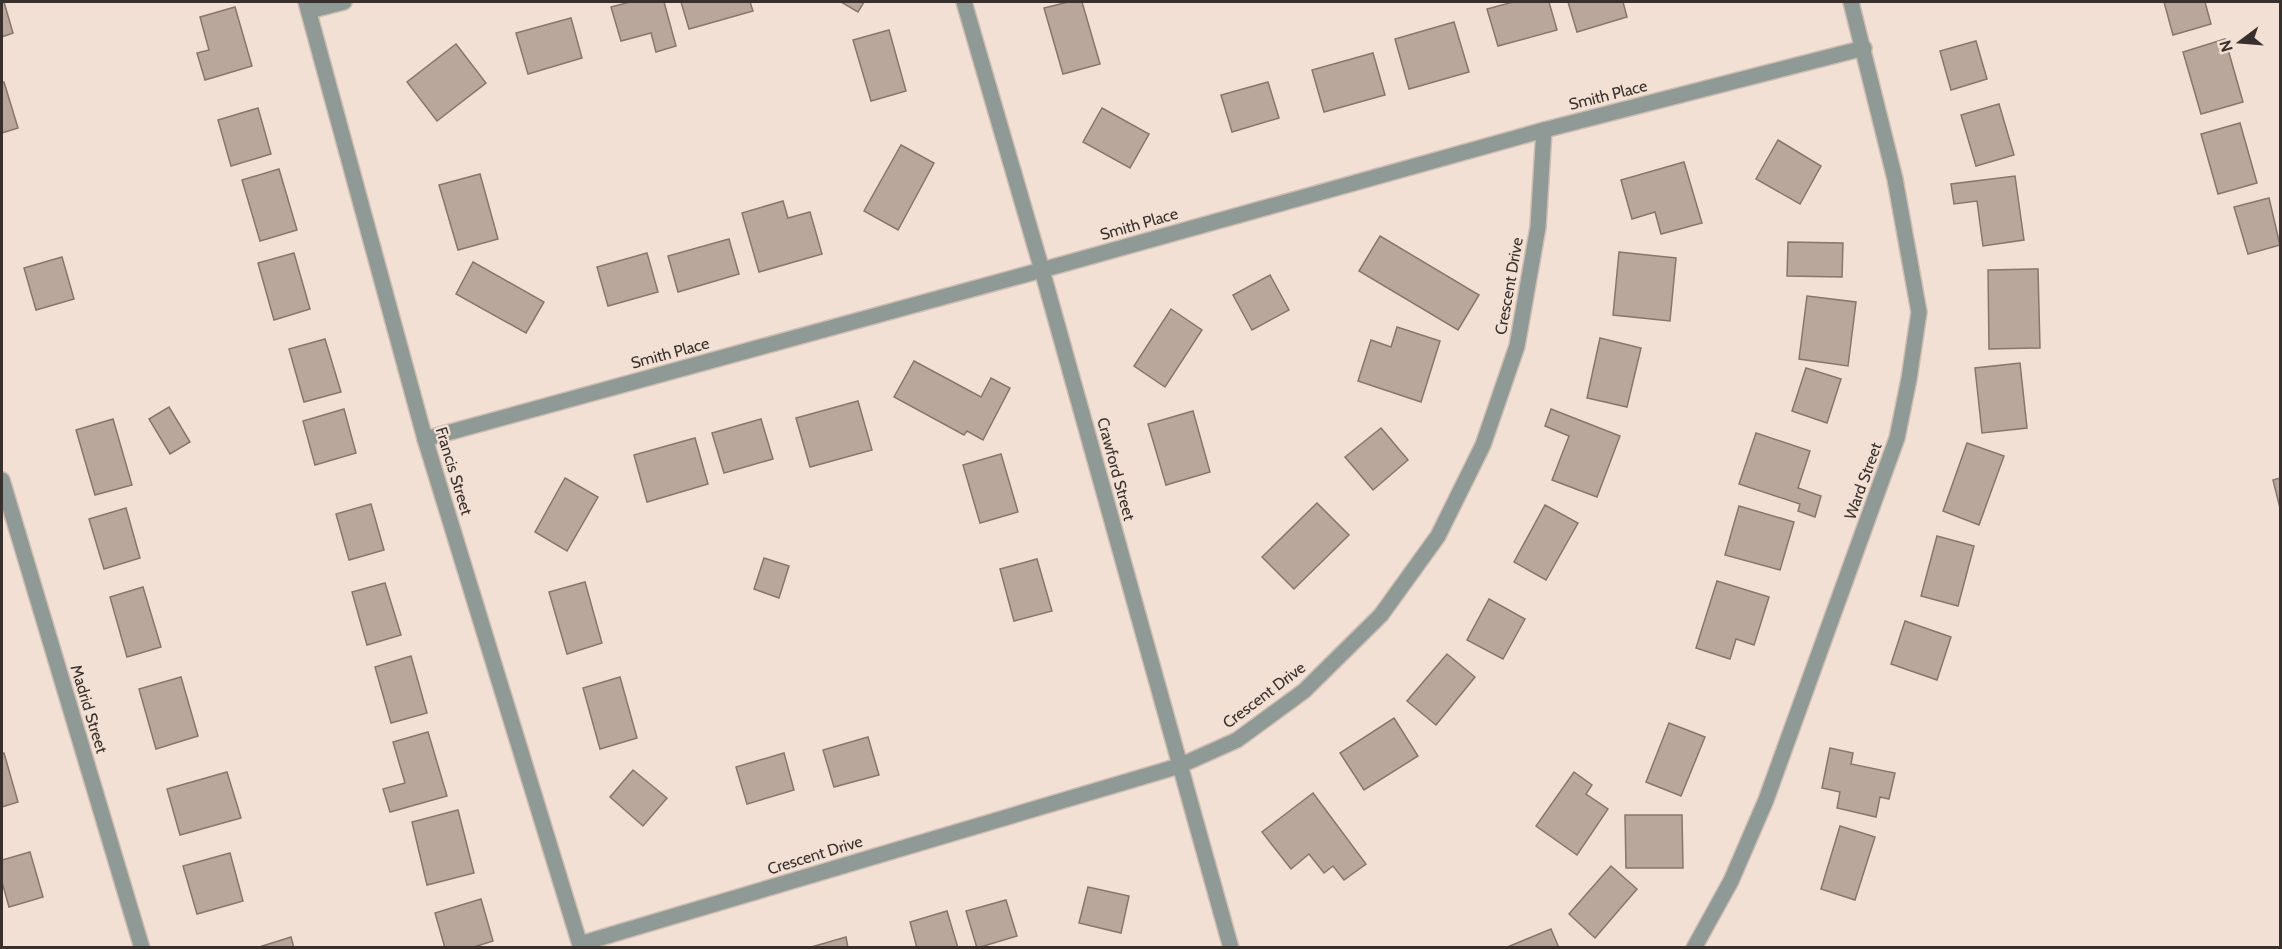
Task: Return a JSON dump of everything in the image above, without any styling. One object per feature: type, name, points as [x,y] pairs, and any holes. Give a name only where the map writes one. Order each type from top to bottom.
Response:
[{"type":"street","points":[[308,6],[344,2]]},
{"type":"street","name":"Crawford Street","points":[[964,2],[1042,270],[1231,948]]},
{"type":"street","name":"Ward Street","points":[[1694,948],[1731,881],[1766,800],[1897,438],[1909,379],[1919,312],[1895,179],[1851,2]]},
{"type":"street","name":"Francis Street","points":[[308,6],[425,439],[580,946]]},
{"type":"street","name":"Smith Place","points":[[425,439],[1544,130],[1864,48]]},
{"type":"street","name":"Crescent Drive","points":[[580,946],[1179,766],[1237,740],[1304,691],[1381,615],[1438,536],[1483,445],[1516,346],[1538,227],[1544,130]]},
{"type":"street","name":"Madrid Street","points":[[2,480],[142,948]]},
{"type":"building","points":[[2,2],[4,2],[13,33],[2,37]]},
{"type":"building","points":[[630,2],[664,2],[676,46],[656,52],[651,33],[621,41],[611,7]]},
{"type":"building","points":[[681,2],[750,2],[753,11],[689,29]]},
{"type":"building","points":[[841,2],[864,2],[858,12]]},
{"type":"building","points":[[1068,2],[1082,2],[1100,64],[1063,74],[1044,8]]},
{"type":"building","points":[[1513,2],[1549,2],[1557,30],[1498,46],[1487,9]]},
{"type":"building","points":[[1568,2],[1623,2],[1627,17],[1577,32]]},
{"type":"building","points":[[2164,2],[2205,2],[2211,24],[2173,35]]},
{"type":"building","points":[[235,7],[252,66],[205,80],[197,53],[209,50],[200,17]]},
{"type":"building","points":[[571,18],[582,58],[528,74],[516,33]]},
{"type":"building","points":[[1454,22],[1469,72],[1409,89],[1395,39]]},
{"type":"building","points":[[889,30],[906,91],[871,101],[853,40]]},
{"type":"building","points":[[2225,39],[2243,102],[2201,114],[2183,52]]},
{"type":"building","points":[[1976,41],[1987,79],[1951,90],[1940,51]]},
{"type":"building","points":[[456,44],[486,83],[437,121],[407,82]]},
{"type":"building","points":[[1373,53],[1385,95],[1324,112],[1312,70]]},
{"type":"building","points":[[4,82],[18,128],[2,133],[2,83]]},
{"type":"building","points":[[1268,82],[1279,118],[1232,132],[1221,95]]},
{"type":"building","points":[[1999,104],[2014,155],[1976,166],[1961,115]]},
{"type":"building","points":[[258,108],[271,154],[231,166],[218,120]]},
{"type":"building","points":[[1102,108],[1149,134],[1130,168],[1083,142]]},
{"type":"building","points":[[2240,123],[2257,183],[2218,194],[2201,134]]},
{"type":"building","points":[[1778,140],[1821,166],[1800,204],[1756,179]]},
{"type":"building","points":[[901,145],[934,163],[898,230],[864,211]]},
{"type":"building","points":[[1684,162],[1702,223],[1661,234],[1655,212],[1632,219],[1621,180]]},
{"type":"building","points":[[279,169],[297,230],[260,241],[242,180]]},
{"type":"building","points":[[480,174],[498,239],[458,250],[439,185]]},
{"type":"building","points":[[2015,176],[2024,240],[1983,246],[1977,201],[1954,204],[1951,184]]},
{"type":"building","points":[[2269,198],[2280,245],[2248,254],[2234,207]]},
{"type":"building","points":[[783,201],[788,218],[810,212],[822,254],[759,272],[742,213]]},
{"type":"building","points":[[1380,236],[1479,295],[1458,330],[1359,271]]},
{"type":"building","points":[[729,239],[739,274],[678,292],[668,256]]},
{"type":"building","points":[[1788,242],[1843,243],[1842,277],[1787,276]]},
{"type":"building","points":[[1619,252],[1676,258],[1670,321],[1613,315]]},
{"type":"building","points":[[294,253],[310,309],[274,320],[258,263]]},
{"type":"building","points":[[647,253],[658,292],[608,306],[597,267]]},
{"type":"building","points":[[62,257],[74,299],[36,310],[24,268]]},
{"type":"building","points":[[473,262],[544,302],[526,333],[456,294]]},
{"type":"building","points":[[2038,269],[2040,348],[1989,349],[1988,270]]},
{"type":"building","points":[[1270,275],[1289,310],[1252,330],[1233,295]]},
{"type":"building","points":[[1807,296],[1856,302],[1848,366],[1799,359]]},
{"type":"building","points":[[1171,309],[1202,330],[1165,387],[1134,366]]},
{"type":"building","points":[[1397,327],[1440,341],[1421,402],[1358,381],[1371,340],[1391,347]]},
{"type":"building","points":[[1600,338],[1641,348],[1627,407],[1587,398]]},
{"type":"building","points":[[325,339],[341,392],[304,402],[289,349]]},
{"type":"building","points":[[914,361],[981,397],[991,378],[1010,388],[983,440],[967,431],[964,435],[894,397]]},
{"type":"building","points":[[2020,363],[2027,428],[1982,433],[1975,368]]},
{"type":"building","points":[[1806,368],[1841,379],[1827,423],[1792,411]]},
{"type":"building","points":[[858,401],[872,450],[810,467],[796,418]]},
{"type":"building","points":[[169,407],[190,442],[170,454],[149,419]]},
{"type":"building","points":[[344,409],[356,453],[315,465],[303,421]]},
{"type":"building","points":[[1551,409],[1620,436],[1597,497],[1552,480],[1569,436],[1545,426]]},
{"type":"building","points":[[1193,411],[1210,472],[1166,485],[1148,424]]},
{"type":"building","points":[[113,419],[132,485],[95,495],[76,430]]},
{"type":"building","points":[[761,419],[773,459],[724,473],[712,433]]},
{"type":"building","points":[[1381,428],[1408,460],[1373,490],[1345,457]]},
{"type":"building","points":[[1756,433],[1810,451],[1798,488],[1821,496],[1815,517],[1798,511],[1800,504],[1739,484]]},
{"type":"building","points":[[695,438],[708,484],[647,502],[634,455]]},
{"type":"building","points":[[1967,443],[2004,456],[1979,525],[1943,511]]},
{"type":"building","points":[[1001,454],[1018,512],[980,523],[963,465]]},
{"type":"building","points":[[565,478],[598,497],[567,551],[535,532]]},
{"type":"building","points":[[2280,478],[2280,508],[2273,480]]},
{"type":"building","points":[[1317,503],[1349,535],[1294,589],[1262,557]]},
{"type":"building","points":[[371,504],[384,550],[349,560],[336,514]]},
{"type":"building","points":[[1545,505],[1578,523],[1546,580],[1514,562]]},
{"type":"building","points":[[1739,506],[1794,522],[1780,570],[1725,555]]},
{"type":"building","points":[[126,508],[140,558],[104,569],[89,519]]},
{"type":"building","points":[[1937,536],[1974,546],[1958,606],[1921,596]]},
{"type":"building","points":[[764,558],[789,566],[779,598],[754,589]]},
{"type":"building","points":[[1037,559],[1052,611],[1014,621],[1000,569]]},
{"type":"building","points":[[1717,581],[1769,597],[1754,645],[1736,639],[1730,659],[1696,648]]},
{"type":"building","points":[[585,582],[602,643],[567,654],[549,592]]},
{"type":"building","points":[[385,583],[401,635],[367,645],[352,592]]},
{"type":"building","points":[[143,587],[161,647],[127,657],[110,597]]},
{"type":"building","points":[[1489,599],[1525,619],[1503,659],[1467,640]]},
{"type":"building","points":[[1905,621],[1951,637],[1937,680],[1891,664]]},
{"type":"building","points":[[1447,654],[1475,677],[1436,725],[1407,701]]},
{"type":"building","points":[[411,656],[427,713],[391,723],[375,667]]},
{"type":"building","points":[[181,677],[198,736],[156,749],[139,689]]},
{"type":"building","points":[[620,677],[637,738],[600,749],[583,688]]},
{"type":"building","points":[[1394,718],[1418,756],[1364,790],[1340,753]]},
{"type":"building","points":[[1669,723],[1705,737],[1681,796],[1646,782]]},
{"type":"building","points":[[428,732],[447,796],[390,812],[383,789],[405,783],[393,742]]},
{"type":"building","points":[[868,737],[879,775],[834,787],[823,750]]},
{"type":"building","points":[[1830,748],[1853,753],[1851,764],[1895,773],[1889,799],[1880,797],[1876,817],[1837,808],[1840,792],[1822,788]]},
{"type":"building","points":[[4,753],[18,802],[2,807],[2,754]]},
{"type":"building","points":[[784,753],[794,790],[747,804],[736,767]]},
{"type":"building","points":[[633,770],[667,798],[643,826],[610,797]]},
{"type":"building","points":[[227,772],[241,818],[180,835],[167,789]]},
{"type":"building","points":[[1574,772],[1592,785],[1586,794],[1608,809],[1577,855],[1536,826]]},
{"type":"building","points":[[1313,793],[1366,864],[1344,880],[1333,866],[1324,873],[1309,854],[1291,869],[1262,832]]},
{"type":"building","points":[[458,810],[474,873],[427,885],[412,822]]},
{"type":"building","points":[[1625,815],[1682,815],[1683,868],[1626,868]]},
{"type":"building","points":[[1840,826],[1875,837],[1855,900],[1821,889]]},
{"type":"building","points":[[30,852],[43,897],[9,907],[2,882],[2,860]]},
{"type":"building","points":[[230,853],[243,901],[197,914],[183,866]]},
{"type":"building","points":[[1611,866],[1637,889],[1595,938],[1569,914]]},
{"type":"building","points":[[1088,887],[1129,896],[1121,933],[1079,923]]},
{"type":"building","points":[[481,899],[493,941],[471,948],[445,948],[435,913]]},
{"type":"building","points":[[1006,900],[1017,936],[977,948],[966,911]]},
{"type":"building","points":[[947,911],[958,948],[917,948],[910,922]]},
{"type":"building","points":[[1551,929],[1559,948],[1505,948]]},
{"type":"building","points":[[291,937],[294,948],[256,948]]},
{"type":"building","points":[[846,937],[848,948],[808,948]]}]
